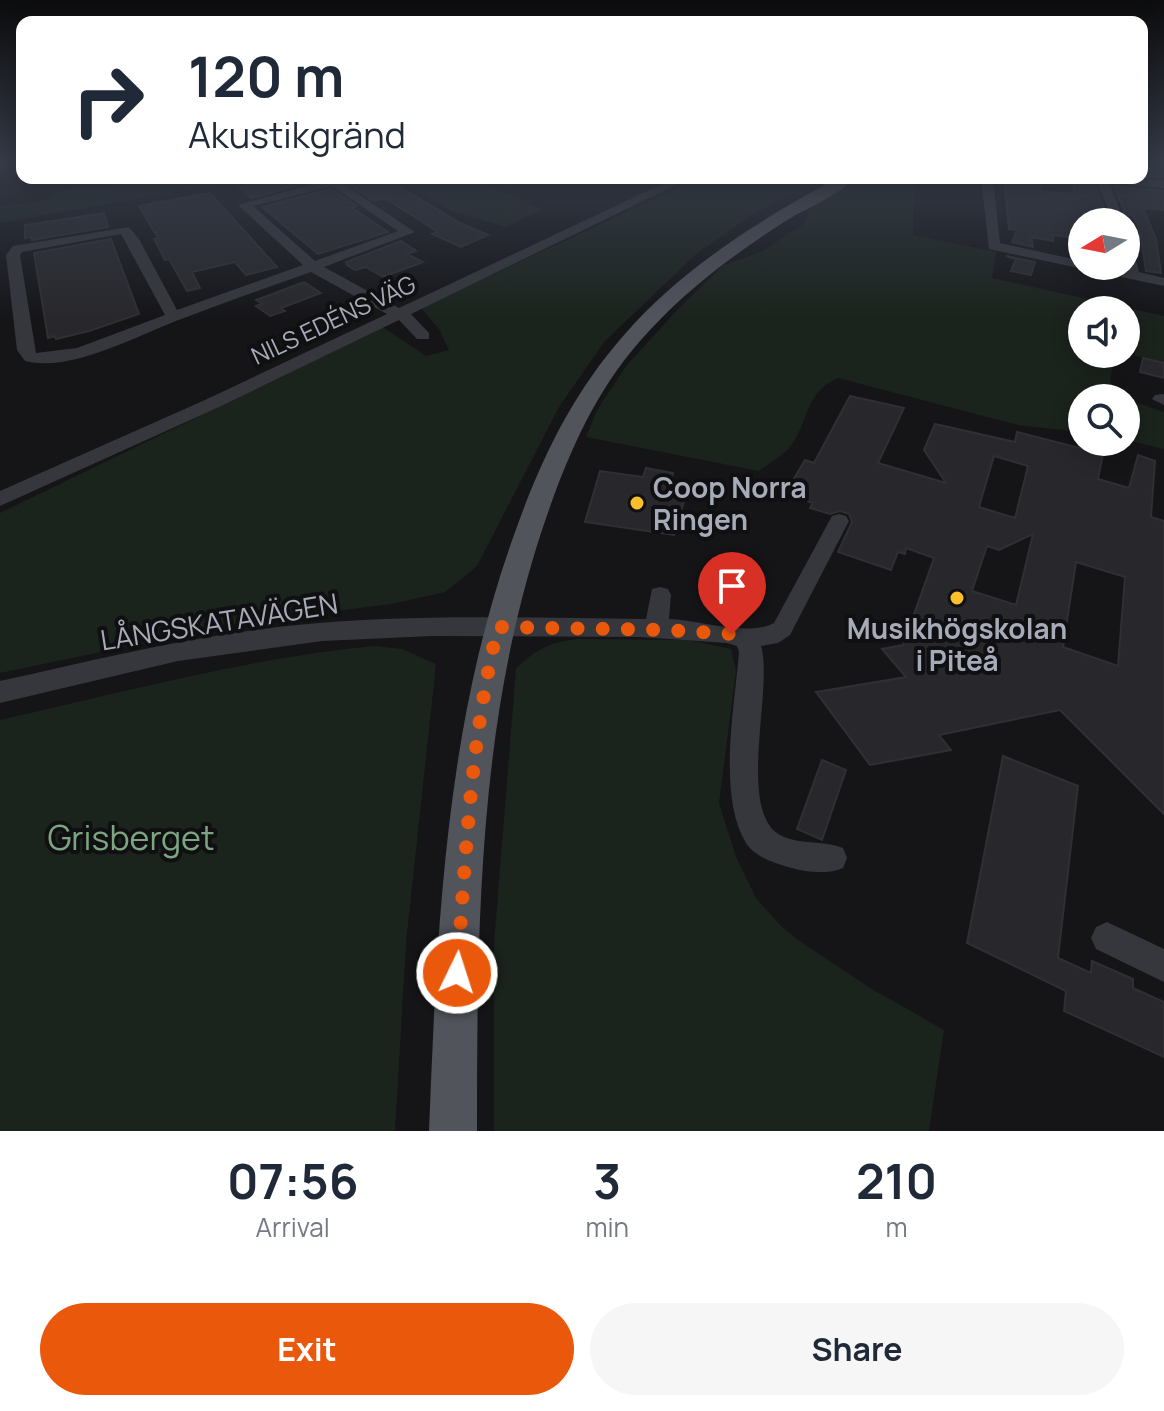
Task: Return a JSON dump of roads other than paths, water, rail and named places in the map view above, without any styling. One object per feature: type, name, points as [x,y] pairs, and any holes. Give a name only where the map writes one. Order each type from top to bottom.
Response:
[{"type":"main road","points":[[453,1131],[455,1003],[471,790],[489,664],[530,523],[561,442],[606,369],[654,313],[692,280],[784,215]]},
{"type":"street","points":[[255,215],[313,267],[408,319],[423,336]]},
{"type":"street","points":[[173,316],[132,239],[124,230],[18,249],[13,255],[25,350],[31,358],[43,361],[65,357],[408,232],[383,215]]},
{"type":"street","name":"NILS EDÉNS VÄG","points":[[0,499],[62,473],[607,215]]},
{"type":"street","points":[[991,215],[994,246],[1068,261]]},
{"type":"street","points":[[1140,277],[1164,282]]},
{"type":"street","points":[[832,858],[804,857],[781,851],[755,834],[751,825],[746,810],[745,781],[751,652],[747,639],[770,636],[782,629],[839,521]]},
{"type":"street","points":[[656,630],[660,595]]},
{"type":"street","name":"LÅNGSKATAVÄGEN","points":[[0,692],[157,656],[284,635],[400,626],[713,632],[747,639]]},
{"type":"street","points":[[1107,938],[1164,966]]},
{"type":"place","name":"Coop Norra Ringen","points":[[637,503]]},
{"type":"place","name":"Musikhögskolan i Piteå","points":[[957,598]]},
{"type":"park label","name":"Grisberget","points":[[131,837]]}]
